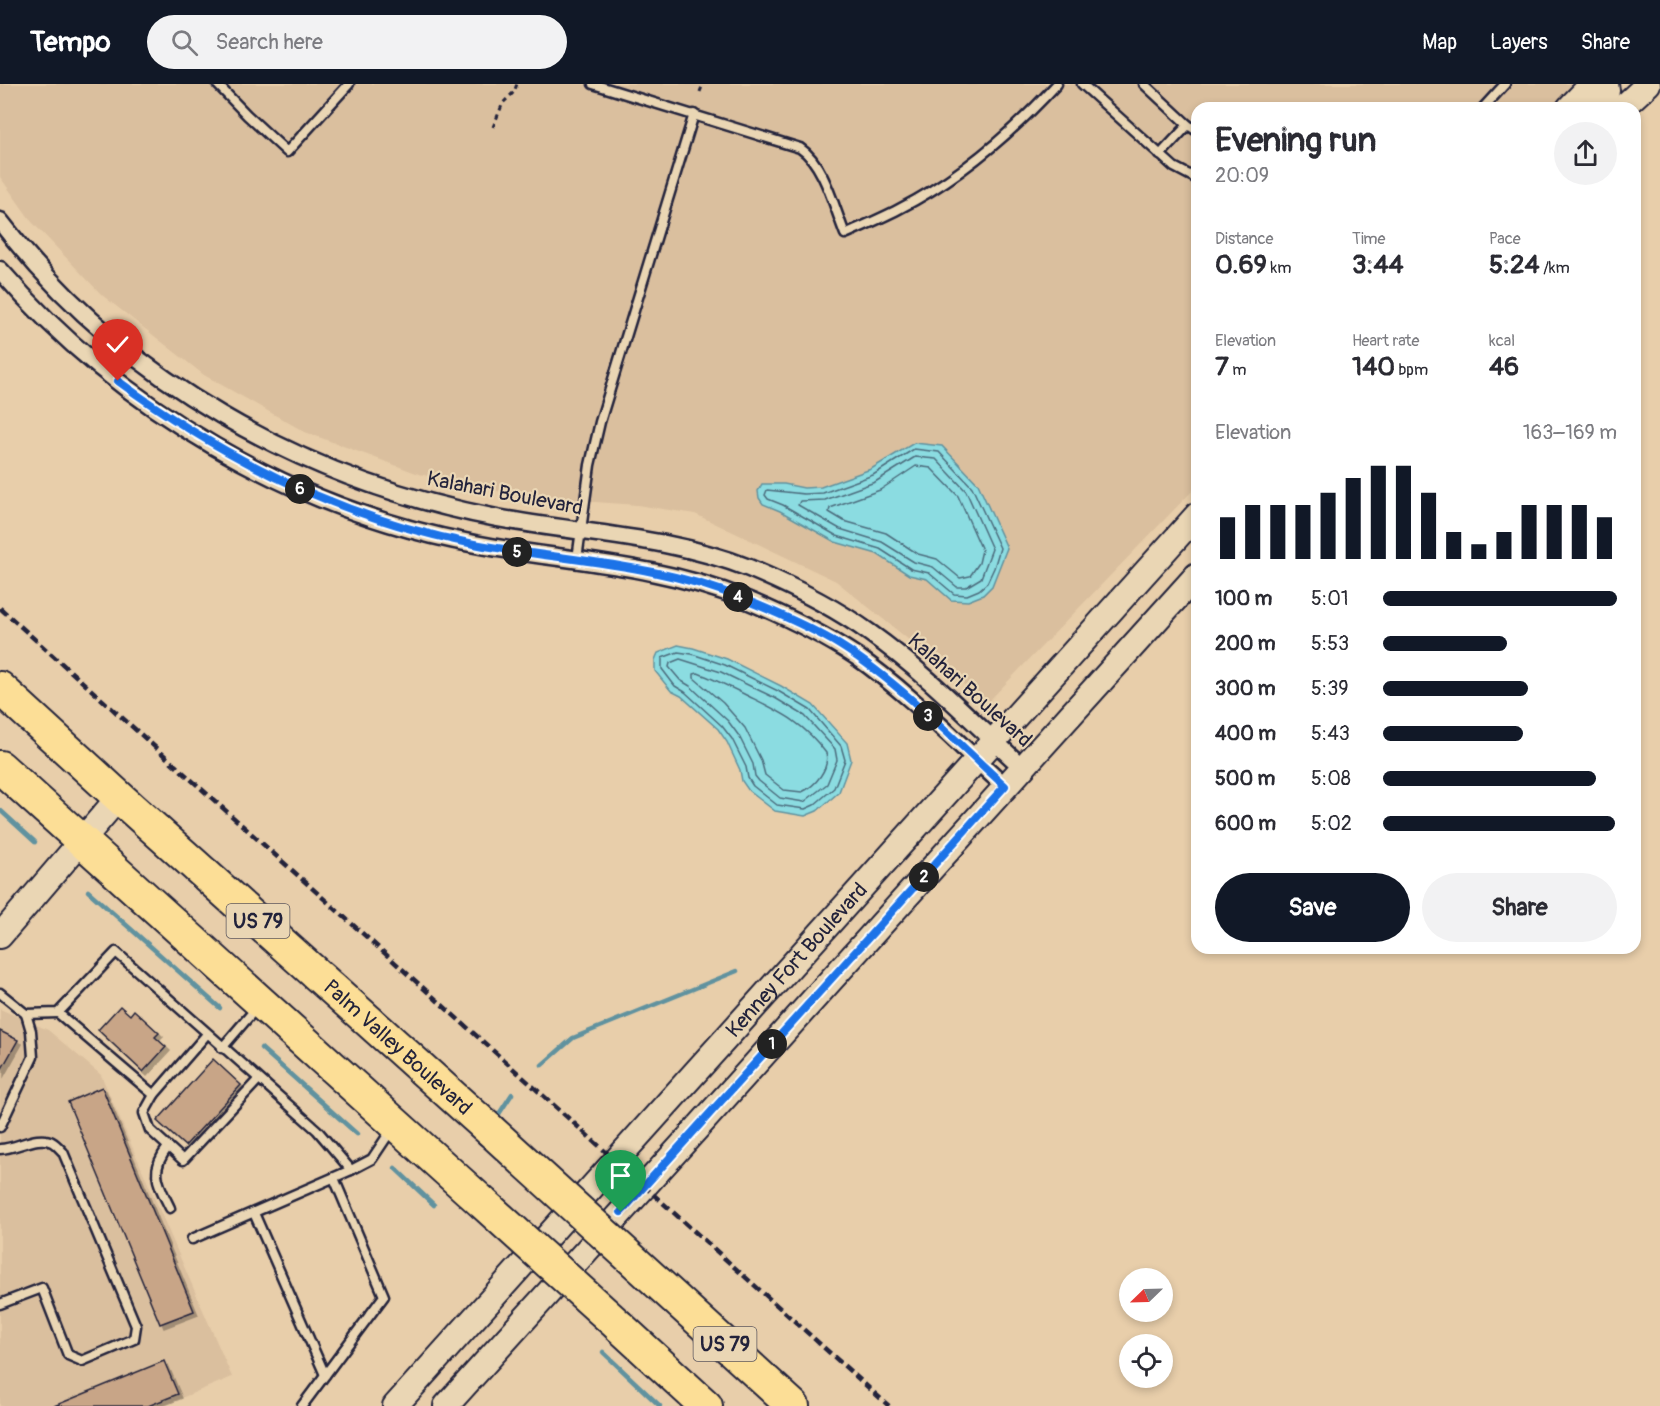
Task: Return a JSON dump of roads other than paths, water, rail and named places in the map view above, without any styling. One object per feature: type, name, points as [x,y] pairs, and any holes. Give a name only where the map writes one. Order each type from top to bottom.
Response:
[{"type":"highway","name":"Palm Valley Boulevard","points":[[0,688],[793,1406]]},
{"type":"highway","name":"US 79","points":[[0,767],[706,1406]]},
{"type":"main road","points":[[1575,102],[1592,84]]},
{"type":"main road","points":[[1599,102],[1607,91],[1606,84]]},
{"type":"main road","points":[[1628,102],[1648,84]]},
{"type":"main road","name":"Kenney Fort Boulevard","points":[[395,1406],[1191,522]]},
{"type":"main road","name":"Kenney Fort Boulevard","points":[[446,1406],[1191,582]]},
{"type":"main road","points":[[0,936],[119,797]]},
{"type":"street","name":"Kalahari Boulevard","points":[[0,221],[64,295],[102,328],[171,384],[244,428],[323,467],[392,492],[498,518],[651,540],[700,552],[747,568],[813,597],[861,627],[898,654],[1023,768]]},
{"type":"street","points":[[0,270],[61,332],[118,381],[184,428],[260,471],[338,505],[471,544],[653,572],[741,598],[833,641],[883,677],[1005,786]]},
{"type":"lane","points":[[217,84],[287,152],[349,84]]},
{"type":"lane","points":[[593,84],[790,144],[806,152],[819,169],[845,234],[898,210],[973,163],[1011,132],[1057,84]]},
{"type":"lane","points":[[1082,84],[1174,167],[1191,176]]},
{"type":"lane","points":[[1144,84],[1191,127]]},
{"type":"lane","points":[[1488,102],[1504,84]]},
{"type":"lane","points":[[577,559],[590,465],[600,422],[694,114]]},
{"type":"lane","points":[[1160,155],[1188,125]]},
{"type":"lane","points":[[58,1013],[116,952],[316,1130],[351,1170]]},
{"type":"lane","points":[[0,993],[26,1014],[31,1031],[33,1057],[0,1127]]},
{"type":"lane","points":[[222,1048],[260,1003]]},
{"type":"lane","points":[[26,1014],[58,1013],[154,1095]]},
{"type":"lane","points":[[207,1034],[154,1095],[144,1113],[150,1130],[168,1147],[183,1160],[258,1080]]},
{"type":"lane","points":[[192,1239],[334,1178],[372,1159],[395,1125]]},
{"type":"lane","points":[[0,1149],[11,1149],[37,1140],[52,1141],[63,1152],[136,1326],[134,1339],[82,1361],[68,1355],[42,1288],[0,1304]]},
{"type":"lane","points":[[168,1147],[159,1158],[156,1175],[170,1208]]},
{"type":"lane","points":[[302,1406],[384,1296],[334,1178]]},
{"type":"lane","points":[[254,1212],[325,1375]]},
{"type":"water","points":[[914,443],[942,446],[978,484],[1007,548],[992,586],[983,595],[968,601],[951,600],[927,579],[909,575],[877,554],[835,542],[763,504],[759,498],[758,491],[762,484],[784,484],[804,488],[821,487],[871,469]]},
{"type":"water","points":[[678,645],[727,659],[813,705],[847,743],[851,760],[839,792],[817,811],[805,816],[775,811],[749,791],[742,781],[740,770],[727,742],[718,729],[681,696],[671,691],[655,671],[655,660],[658,653]]},
{"type":"waterway","points":[[0,810],[35,842]]},
{"type":"waterway","points":[[88,891],[220,1008]]},
{"type":"waterway","points":[[542,1065],[573,1038],[737,971]]},
{"type":"waterway","points":[[261,1048],[357,1134]]},
{"type":"waterway","points":[[497,1117],[512,1094]]},
{"type":"waterway","points":[[395,1168],[434,1205]]},
{"type":"waterway","points":[[603,1352],[660,1406]]},
{"type":"railway","points":[[0,608],[889,1406]]}]
